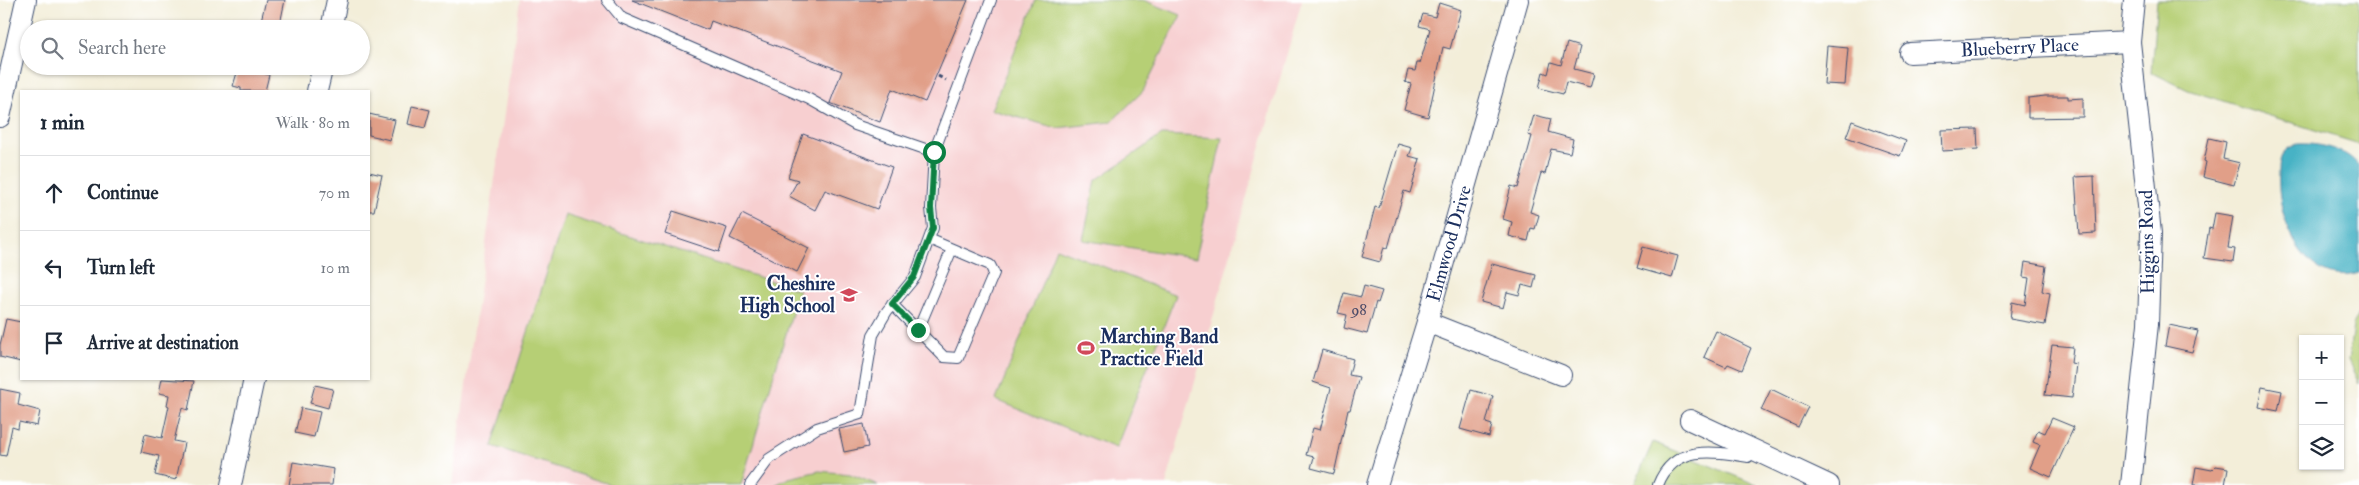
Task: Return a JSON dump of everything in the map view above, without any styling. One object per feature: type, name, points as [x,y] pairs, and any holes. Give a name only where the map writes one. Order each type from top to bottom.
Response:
[{"type":"street","points":[[22,20],[26,0]]},
{"type":"street","points":[[333,20],[337,0]]},
{"type":"street","name":"Elmwood Drive","points":[[1377,485],[1427,322],[1518,0]]},
{"type":"street","name":"Higgins Road","points":[[2130,485],[2148,324],[2151,233],[2130,42],[2134,0]]},
{"type":"street","points":[[0,117],[20,27]]},
{"type":"street","name":"Blueberry Place","points":[[1910,53],[2130,42]]},
{"type":"street","points":[[317,90],[321,75]]},
{"type":"street","points":[[1427,322],[1561,375]]},
{"type":"street","points":[[231,485],[254,380]]},
{"type":"street","points":[[1690,420],[1829,485]]},
{"type":"lane","points":[[607,0],[622,18],[809,99],[855,125],[934,152]]},
{"type":"lane","points":[[750,485],[769,459],[817,428],[860,414],[873,335],[892,304],[914,277],[933,228],[931,208],[934,152],[991,0]]},
{"type":"lane","points":[[892,304],[944,357],[956,359],[961,354],[994,273],[990,265],[929,239]]},
{"type":"lane","points":[[918,330],[952,248]]},
{"type":"lane","points":[[1658,485],[1666,470],[1674,461],[1686,456],[1708,451],[1748,456],[1752,449]]},
{"type":"path","points":[[938,76],[946,80]]},
{"type":"shaded area","name":"Cheshire High School","points":[[520,0],[1302,0],[1166,485],[452,485]]},
{"type":"green space","points":[[1036,0],[1143,0],[1181,15],[1143,91],[1111,122],[1057,128],[991,110]]},
{"type":"green space","points":[[2157,0],[2359,0],[2359,146],[2356,143],[2188,90],[2151,72]]},
{"type":"green space","points":[[1162,135],[1222,138],[1196,258],[1083,240],[1096,180]]},
{"type":"green space","points":[[565,215],[799,290],[741,485],[612,485],[492,446]]},
{"type":"green space","name":"Marching Band Practice Field","points":[[1056,248],[1176,295],[1116,448],[996,400]]},
{"type":"green space","points":[[2359,314],[2359,384],[2348,360],[2353,326]]},
{"type":"green space","points":[[1653,442],[1757,485],[1634,485]]},
{"type":"green space","points":[[819,471],[850,474],[878,485],[775,485],[789,478]]},
{"type":"water","points":[[2297,144],[2314,144],[2331,148],[2347,155],[2359,166],[2359,273],[2340,275],[2323,271],[2309,261],[2289,229],[2279,192],[2279,166],[2284,152]]},
{"type":"building","points":[[266,0],[285,0],[281,20],[261,20]]},
{"type":"building","points":[[632,0],[968,0],[925,102],[892,89],[880,122],[830,103],[842,71],[711,21],[708,30]]},
{"type":"building","points":[[1439,3],[1461,10],[1450,49],[1443,47],[1428,117],[1404,110],[1411,84],[1405,82],[1408,70],[1415,71],[1417,63],[1420,63],[1430,29],[1419,26],[1423,14],[1435,17]]},
{"type":"building","points":[[1567,43],[1580,47],[1574,69],[1594,74],[1590,88],[1566,82],[1563,94],[1539,88],[1543,72],[1548,74],[1551,62],[1561,65]]},
{"type":"building","points":[[1827,46],[1848,48],[1845,85],[1824,84]]},
{"type":"building","points":[[236,75],[269,75],[265,90],[241,90],[241,88],[233,86]]},
{"type":"building","points":[[2068,96],[2068,99],[2083,98],[2083,117],[2028,118],[2028,98]]},
{"type":"building","points":[[412,106],[430,110],[425,128],[408,124]]},
{"type":"building","points":[[370,114],[395,120],[390,140],[370,135]]},
{"type":"building","points":[[1534,115],[1551,119],[1548,132],[1573,139],[1570,153],[1551,149],[1545,174],[1541,173],[1530,212],[1539,215],[1535,229],[1531,228],[1528,241],[1509,236],[1512,222],[1503,219],[1511,186],[1518,188],[1532,136],[1528,135]]},
{"type":"building","points":[[1852,121],[1906,141],[1900,156],[1846,137]]},
{"type":"building","points":[[1977,129],[1978,149],[1942,151],[1941,130]]},
{"type":"building","points":[[803,134],[892,167],[877,209],[825,190],[815,210],[789,196],[798,180],[788,177]]},
{"type":"building","points":[[2209,138],[2226,142],[2223,159],[2240,163],[2234,185],[2203,177]]},
{"type":"building","points":[[1398,144],[1412,148],[1409,156],[1420,159],[1410,193],[1404,191],[1388,248],[1384,247],[1380,262],[1362,257],[1375,207],[1379,208]]},
{"type":"building","points":[[370,172],[382,175],[374,211],[370,211]]},
{"type":"building","points":[[2094,176],[2096,233],[2079,234],[2075,177]]},
{"type":"building","points":[[673,211],[727,228],[719,252],[665,234]]},
{"type":"building","points":[[2215,213],[2233,216],[2228,248],[2235,249],[2233,262],[2204,258],[2209,228],[2212,229]]},
{"type":"building","points":[[742,214],[809,248],[797,272],[730,238]]},
{"type":"building","points":[[1643,247],[1678,256],[1672,278],[1637,268]]},
{"type":"building","points":[[2025,262],[2046,266],[2042,291],[2050,293],[2045,325],[2010,319],[2012,302],[2025,305],[2029,278],[2023,277]]},
{"type":"building","points":[[1492,264],[1536,275],[1533,288],[1522,285],[1519,295],[1507,292],[1503,308],[1481,302]]},
{"type":"building","points":[[1364,286],[1382,291],[1378,303],[1376,302],[1367,334],[1344,328],[1347,315],[1338,313],[1344,293],[1361,297]]},
{"type":"building","points":[[6,319],[20,322],[20,362],[0,357],[0,345]]},
{"type":"building","points":[[2169,325],[2198,331],[2192,352],[2165,346]]},
{"type":"building","points":[[1716,331],[1751,348],[1742,370],[1728,364],[1726,367],[1704,357]]},
{"type":"building","points":[[2052,345],[2073,347],[2071,363],[2076,364],[2072,398],[2045,395]]},
{"type":"building","points":[[1322,350],[1353,359],[1349,375],[1359,377],[1350,410],[1348,410],[1334,474],[1311,468],[1314,457],[1306,455],[1313,428],[1320,430],[1331,388],[1313,382]]},
{"type":"building","points":[[162,380],[194,381],[188,410],[182,408],[174,441],[184,443],[176,480],[155,475],[159,456],[141,452],[145,434],[162,438],[169,406],[167,405],[169,395],[159,393]]},
{"type":"building","points":[[315,385],[333,389],[328,408],[310,403]]},
{"type":"building","points":[[2262,387],[2282,391],[2278,411],[2258,407]]},
{"type":"building","points":[[0,389],[20,393],[18,405],[40,411],[37,426],[19,422],[18,429],[12,427],[6,456],[0,455]]},
{"type":"building","points":[[1771,389],[1808,407],[1798,427],[1761,410]]},
{"type":"building","points":[[1471,390],[1493,396],[1486,423],[1492,425],[1489,437],[1460,429]]},
{"type":"building","points":[[301,408],[320,412],[314,437],[295,433]]},
{"type":"building","points":[[2052,418],[2074,427],[2051,477],[2030,468],[2040,445],[2033,442],[2038,430],[2045,433]]},
{"type":"building","points":[[864,424],[868,447],[844,452],[839,429]]},
{"type":"building","points":[[293,462],[334,469],[332,485],[289,485]]},
{"type":"building","points":[[2216,466],[2228,468],[2225,485],[2193,485],[2196,467],[2212,470]]},
{"type":"place","name":"Cheshire High School","points":[[849,295]]},
{"type":"place","name":"Marching Band Practice Field","points":[[1086,348]]},
{"type":"route","points":[[918,330],[892,304],[914,277],[933,228],[931,208],[934,152]]}]
